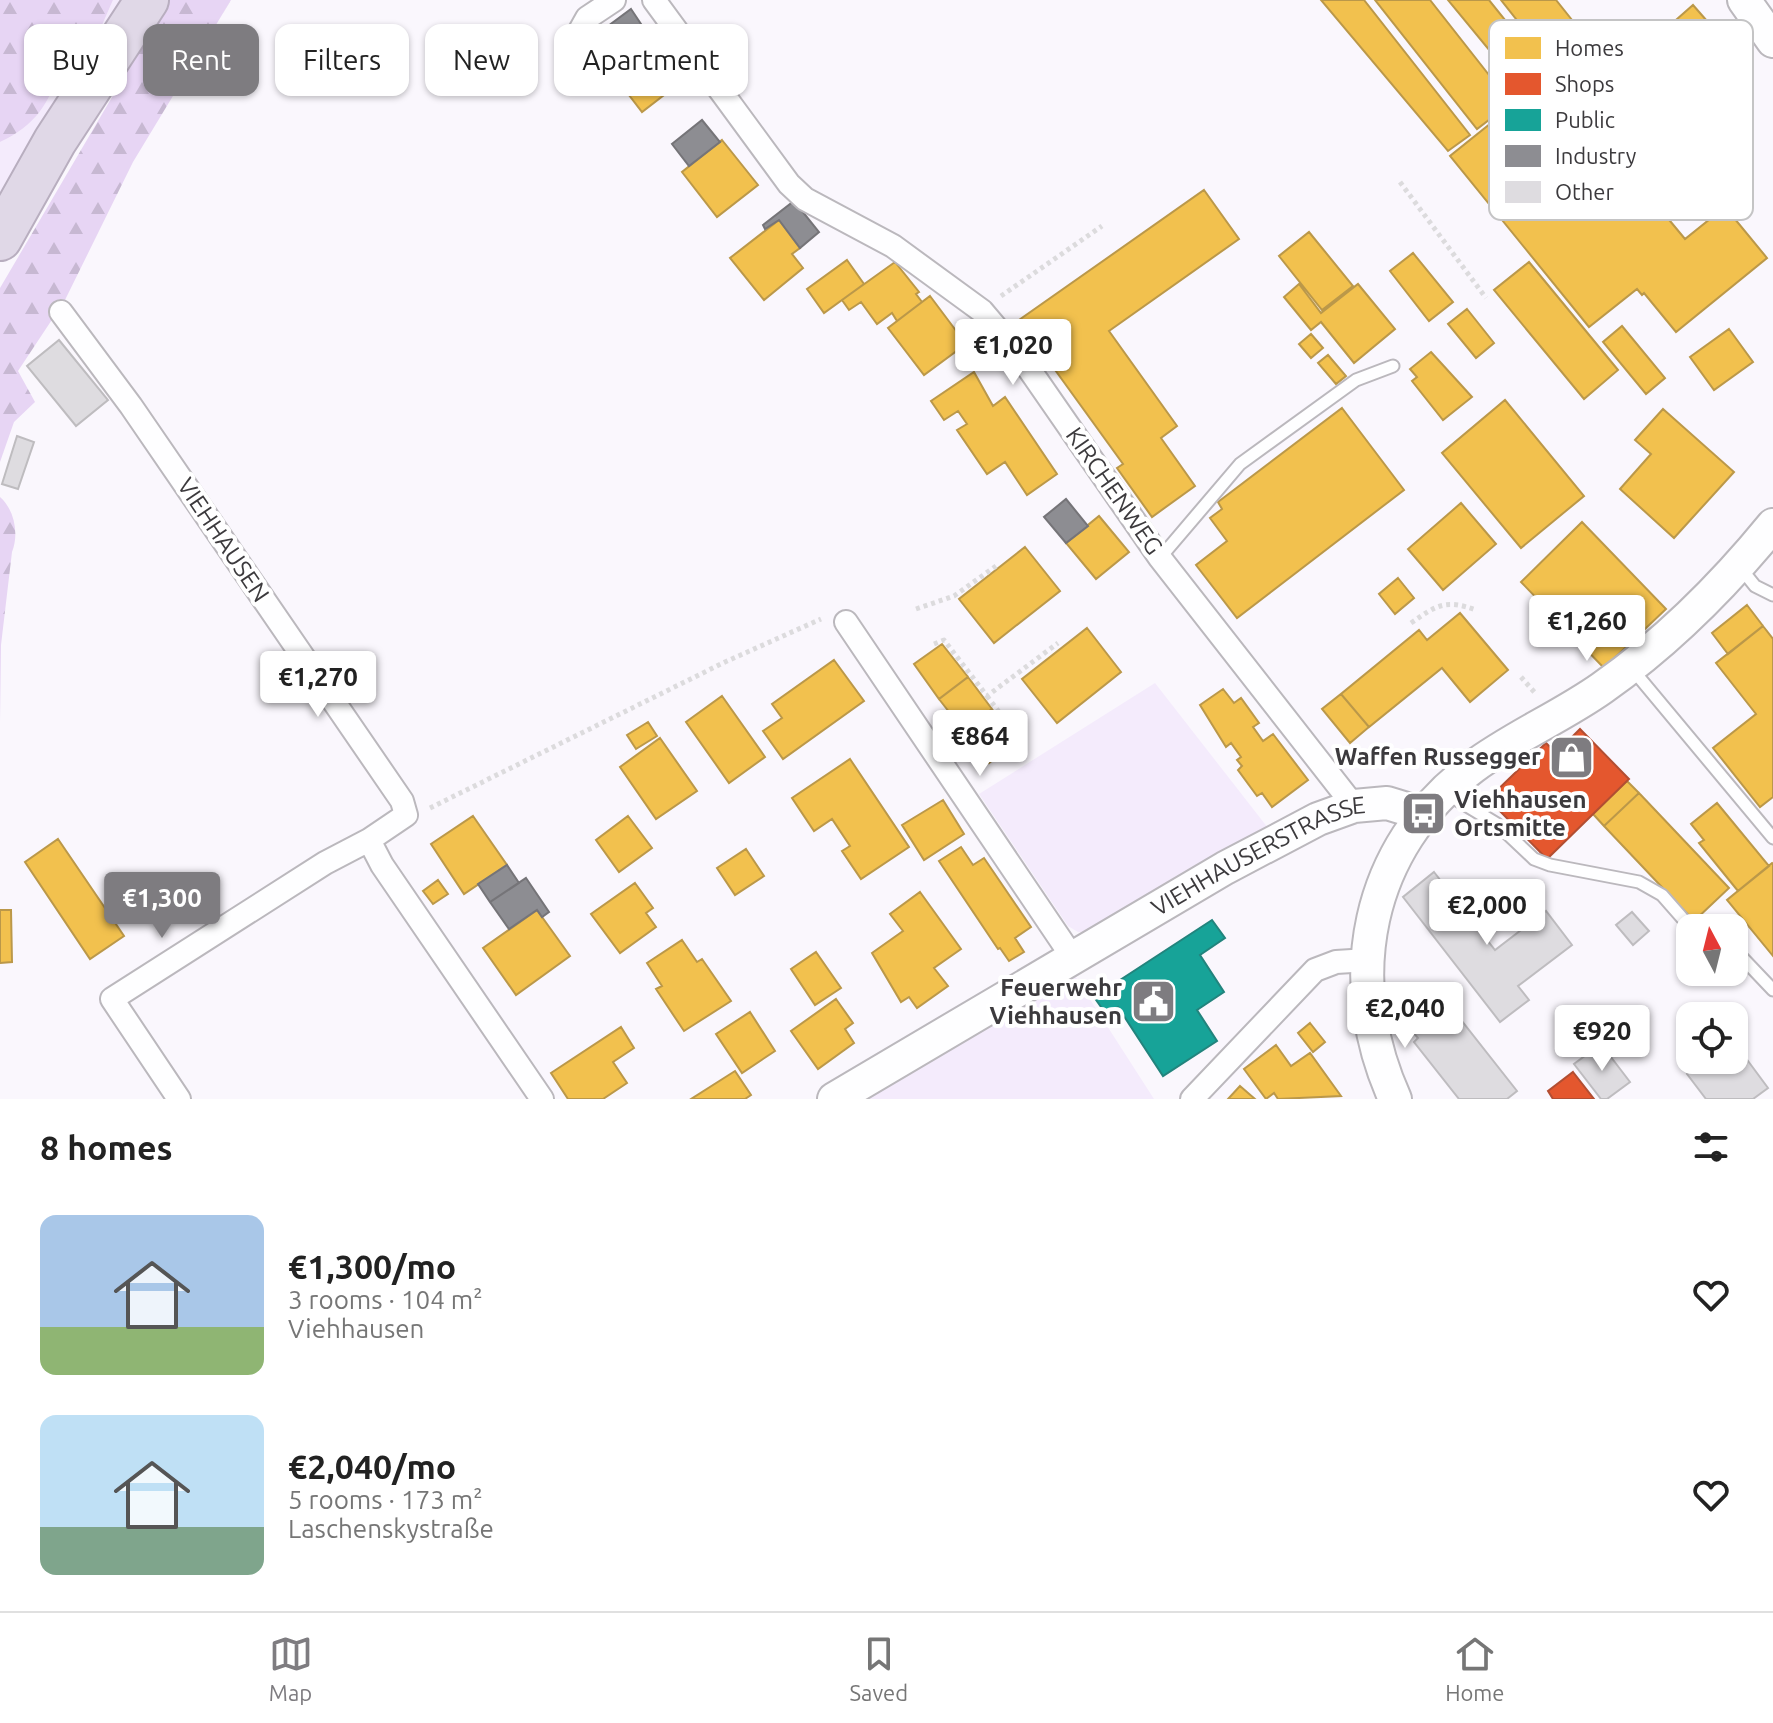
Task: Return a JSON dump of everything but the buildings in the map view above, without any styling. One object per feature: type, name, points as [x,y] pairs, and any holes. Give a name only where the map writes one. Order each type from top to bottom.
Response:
[{"type":"highway","points":[[0,239],[55,141],[147,0]]},
{"type":"street","points":[[584,24],[587,18],[614,0]]},
{"type":"street","name":"KIRCHENWEG","points":[[654,0],[789,184],[805,199],[893,246],[982,311],[1020,356],[1160,558],[1354,806]]},
{"type":"street","points":[[1744,0],[1773,41]]},
{"type":"street","name":"VIEHHAUSEN","points":[[61,312],[185,485],[402,801],[406,815]]},
{"type":"street","points":[[1395,1099],[1380,1067],[1368,1017],[1368,960],[1375,904],[1393,863],[1434,803],[1472,768],[1602,687],[1739,566],[1773,525]]},
{"type":"street","points":[[846,622],[1073,958]]},
{"type":"street","name":"VIEHHAUSERSTRASSE","points":[[834,1099],[1265,845],[1354,806],[1434,803]]},
{"type":"street","points":[[179,1099],[112,999],[406,815]]},
{"type":"street","points":[[369,840],[382,865],[542,1099]]},
{"type":"street","points":[[1192,1099],[1315,970],[1336,962],[1368,960]]},
{"type":"lane","points":[[1160,558],[1240,464],[1356,380],[1393,366]]},
{"type":"lane","points":[[1739,566],[1755,586],[1773,595]]},
{"type":"lane","points":[[1629,665],[1773,838]]},
{"type":"lane","points":[[1434,803],[1497,824],[1534,859],[1550,865],[1639,882],[1662,895],[1679,914]]},
{"type":"lane","points":[[1748,964],[1773,990]]},
{"type":"path","points":[[1400,182],[1486,298]]},
{"type":"path","points":[[982,311],[1102,226]]},
{"type":"path","points":[[916,609],[954,596],[996,566]]},
{"type":"path","points":[[1411,623],[1433,608],[1453,602],[1476,610]]},
{"type":"path","points":[[406,815],[446,800],[725,662],[833,614],[846,622]]},
{"type":"path","points":[[934,644],[944,640],[1020,740]]},
{"type":"path","points":[[987,696],[1058,643]]},
{"type":"shaded area","points":[[113,0],[130,0],[115,24],[103,24]]},
{"type":"shaded area","points":[[49,96],[71,96],[0,212],[0,142],[23,129]]},
{"type":"shaded area","points":[[1155,683],[1268,828],[1089,932],[1078,932],[1068,926],[979,794]]},
{"type":"shaded area","points":[[1075,976],[1154,1099],[864,1099]]},
{"type":"green space","points":[[0,0],[113,0],[103,24],[24,24],[24,96],[49,96],[39,113],[23,129],[0,142]]},
{"type":"green space","points":[[169,0],[231,0],[216,24],[155,24]]},
{"type":"green space","points":[[143,44],[143,96],[173,96],[133,162],[65,300],[18,371],[35,402],[14,422],[0,462],[0,288],[113,96],[127,96],[127,72]]},
{"type":"green space","points":[[0,497],[12,516],[15,538],[1,645],[0,722]]},
{"type":"place","name":"Waffen Russegger","points":[[1572,757]]},
{"type":"place","name":"Viehhausen Ortsmitte","points":[[1423,814]]},
{"type":"place","name":"Feuerwehr Viehhausen","points":[[1153,1002]]}]
